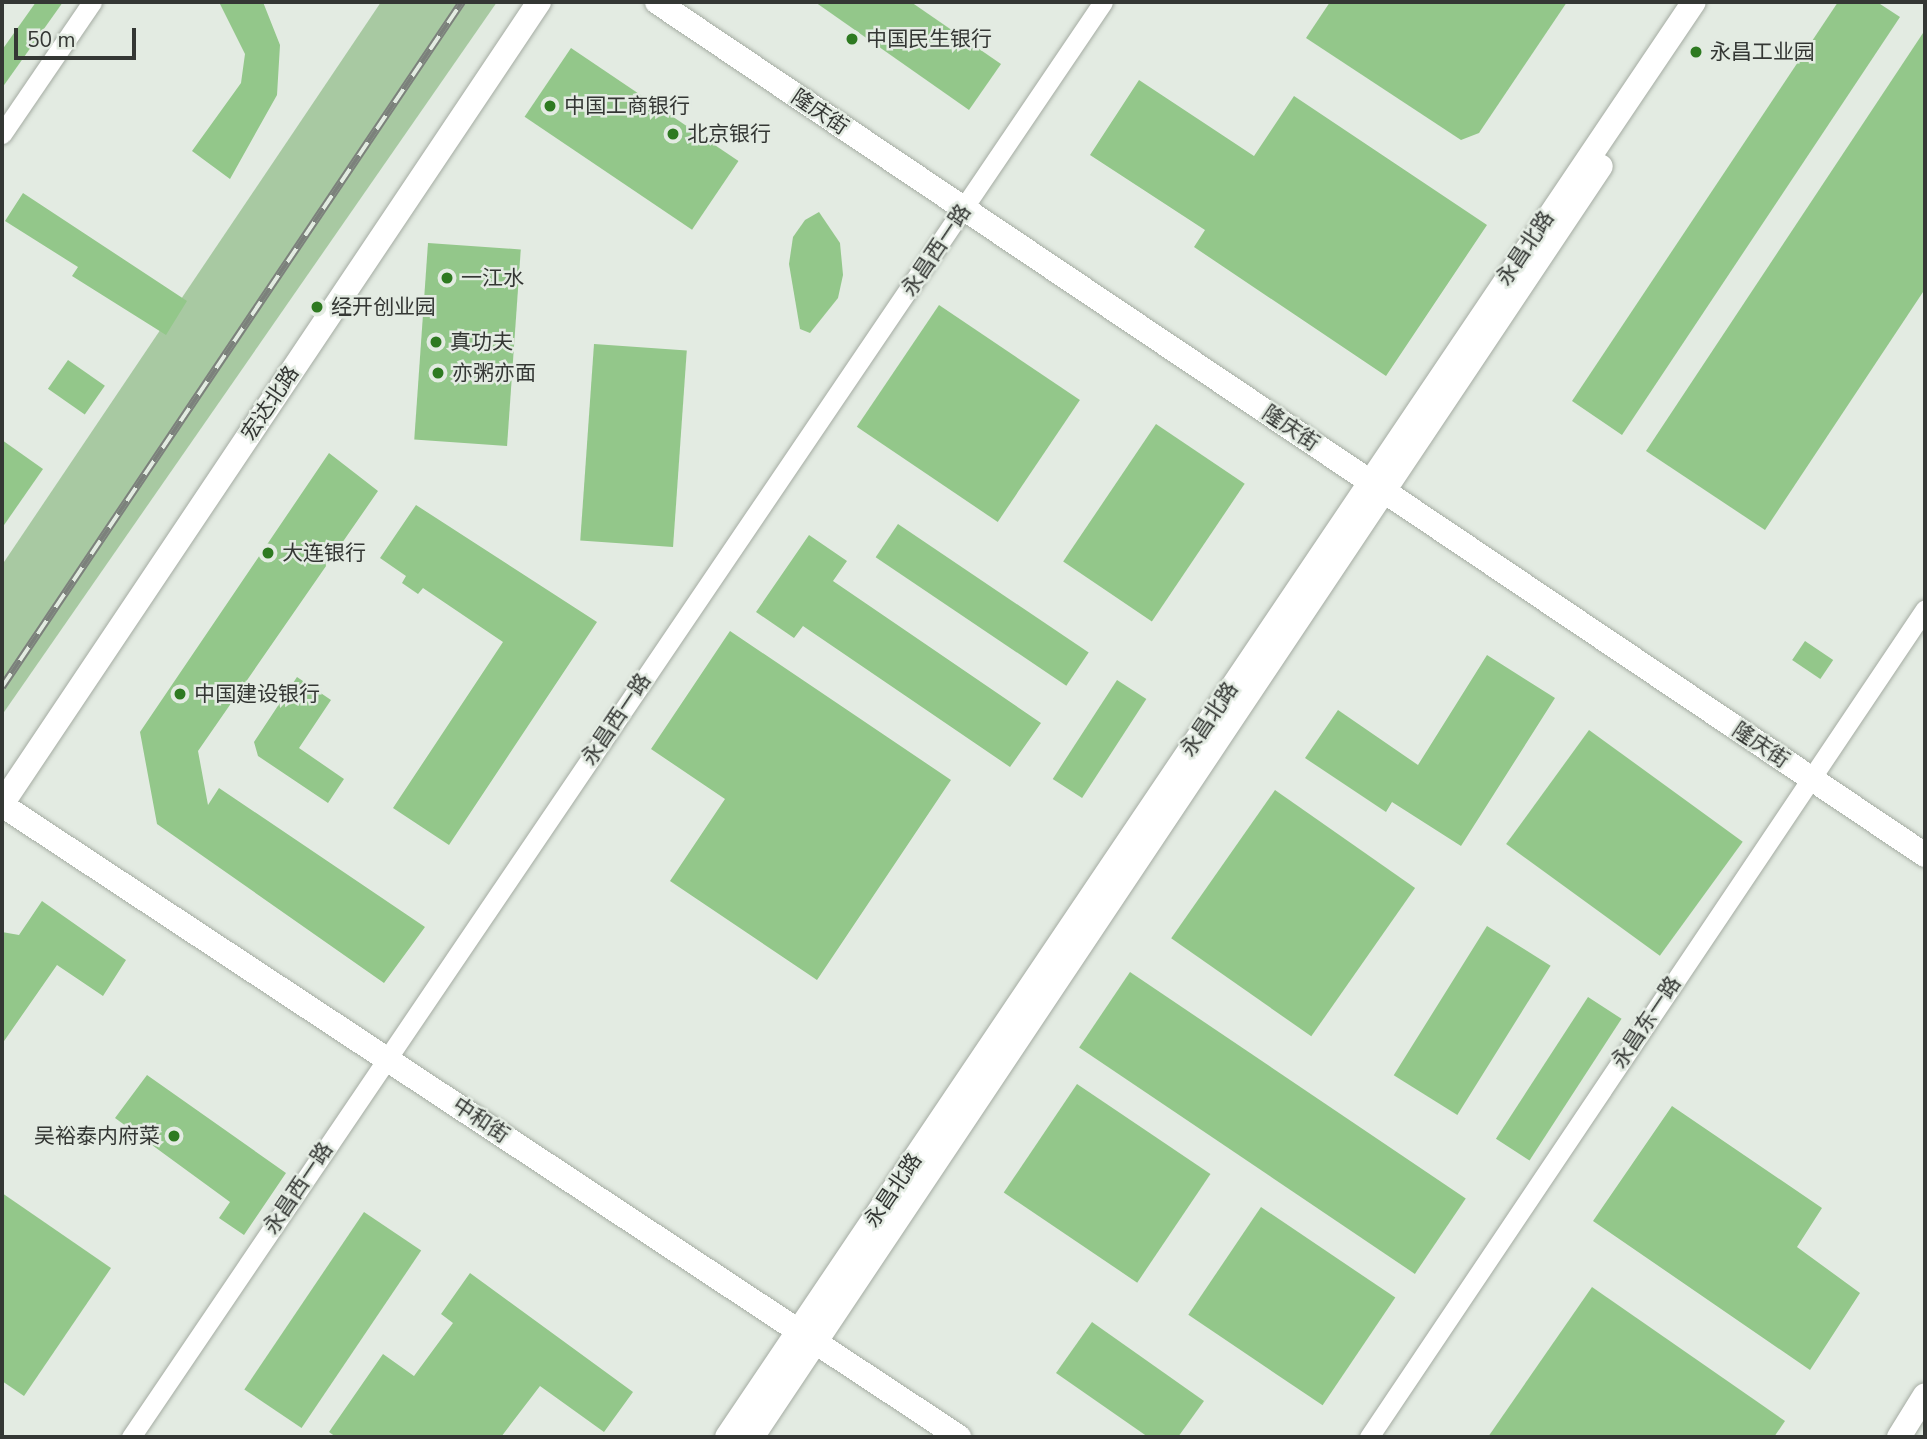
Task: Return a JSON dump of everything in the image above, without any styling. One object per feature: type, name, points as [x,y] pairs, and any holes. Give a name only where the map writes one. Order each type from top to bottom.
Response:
[{"type":"street","points":[[2,134],[92,2]]},
{"type":"street","name":"宏达北路","points":[[2,804],[539,2]]},
{"type":"street","name":"隆庆街","points":[[657,2],[1925,855]]},
{"type":"street","name":"永昌西一路","points":[[131,1437],[1103,2]]},
{"type":"street","name":"永昌北路","points":[[752,1437],[808,1336],[1376,486],[1693,2]]},
{"type":"street","name":"永昌北路","points":[[1376,486],[1711,2]]},
{"type":"street","name":"永昌东一路","points":[[1369,1437],[1809,777],[1925,609]]},
{"type":"street","name":"中和街","points":[[2,804],[387,1056],[959,1437]]},
{"type":"street","name":"永昌北路","points":[[727,1437],[808,1336]]},
{"type":"street","points":[[1899,1437],[1925,1395]]},
{"type":"green space","points":[[381,2],[497,2],[2,715],[2,565]]},
{"type":"building","points":[[36,2],[63,2],[2,88],[2,50]]},
{"type":"building","points":[[219,2],[263,2],[280,45],[277,95],[230,179],[192,151],[241,83],[245,54]]},
{"type":"building","points":[[815,2],[911,2],[1001,64],[969,110]]},
{"type":"building","points":[[1330,2],[1567,2],[1479,133],[1461,140],[1306,38]]},
{"type":"building","points":[[1838,2],[1877,2],[1900,17],[1622,435],[1572,401]]},
{"type":"building","points":[[1925,30],[1925,289],[1765,530],[1646,451]]},
{"type":"building","points":[[571,48],[738,161],[692,230],[525,117]]},
{"type":"building","points":[[1139,80],[1254,156],[1294,96],[1487,225],[1386,376],[1194,247],[1205,230],[1090,155]]},
{"type":"building","points":[[23,193],[187,301],[166,335],[72,276],[78,267],[5,221]]},
{"type":"building","points":[[819,212],[840,243],[843,275],[838,298],[810,333],[800,329],[789,264],[793,237],[805,220]]},
{"type":"building","points":[[428,243],[521,249],[507,446],[414,440]]},
{"type":"building","points":[[939,305],[1080,400],[998,522],[857,427]]},
{"type":"building","points":[[594,344],[687,350],[673,547],[580,541]]},
{"type":"building","points":[[68,360],[105,386],[85,414],[48,389]]},
{"type":"building","points":[[1156,424],[1245,484],[1152,621],[1063,562]]},
{"type":"building","points":[[2,440],[43,469],[2,528]]},
{"type":"building","points":[[329,453],[378,491],[198,751],[208,805],[219,788],[425,927],[384,983],[157,824],[140,732]]},
{"type":"building","points":[[416,505],[597,622],[449,845],[393,808],[503,642],[423,588],[418,594],[402,583],[406,576],[380,558]]},
{"type":"building","points":[[898,524],[1089,653],[1066,686],[876,557]]},
{"type":"building","points":[[809,535],[847,561],[833,581],[1041,723],[1010,767],[803,626],[794,638],[756,612]]},
{"type":"building","points":[[730,631],[951,780],[817,980],[670,881],[725,799],[651,749]]},
{"type":"building","points":[[1805,641],[1833,660],[1820,679],[1792,660]]},
{"type":"building","points":[[1487,655],[1555,698],[1461,846],[1392,802],[1386,812],[1305,758],[1338,710],[1418,765]]},
{"type":"building","points":[[297,677],[331,700],[299,748],[344,779],[328,803],[258,756],[254,742]]},
{"type":"building","points":[[1117,680],[1146,699],[1082,798],[1053,779]]},
{"type":"building","points":[[1589,730],[1743,842],[1660,956],[1506,844]]},
{"type":"building","points":[[1275,790],[1415,888],[1311,1036],[1171,938]]},
{"type":"building","points":[[42,901],[126,960],[103,996],[57,965],[2,1044],[2,932],[19,935]]},
{"type":"building","points":[[1487,926],[1551,966],[1457,1115],[1394,1075]]},
{"type":"building","points":[[1130,972],[1466,1198],[1415,1274],[1079,1047]]},
{"type":"building","points":[[1588,997],[1622,1019],[1530,1161],[1496,1139]]},
{"type":"building","points":[[147,1075],[286,1173],[244,1235],[219,1218],[230,1202],[115,1118]]},
{"type":"building","points":[[1077,1084],[1210,1174],[1137,1283],[1004,1193]]},
{"type":"building","points":[[1672,1106],[1822,1208],[1797,1247],[1860,1293],[1810,1370],[1593,1221]]},
{"type":"building","points":[[2,1193],[111,1268],[24,1396],[2,1381]]},
{"type":"building","points":[[1261,1207],[1395,1298],[1323,1405],[1188,1315]]},
{"type":"building","points":[[364,1212],[421,1251],[302,1428],[244,1389]]},
{"type":"building","points":[[470,1273],[633,1392],[604,1432],[540,1386],[501,1437],[336,1437],[329,1432],[383,1354],[414,1376],[453,1323],[441,1314]]},
{"type":"building","points":[[1592,1287],[1785,1421],[1774,1437],[1488,1437]]},
{"type":"building","points":[[1092,1322],[1204,1401],[1178,1437],[1148,1437],[1056,1373]]},
{"type":"railway","points":[[2,687],[462,2]]},
{"type":"place","name":"中国民生银行","points":[[852,39]]},
{"type":"place","name":"永昌工业园","points":[[1696,52]]},
{"type":"place","name":"中国工商银行","points":[[550,106]]},
{"type":"place","name":"北京银行","points":[[673,134]]},
{"type":"place","name":"一江水","points":[[447,278]]},
{"type":"place","name":"经开创业园","points":[[317,307]]},
{"type":"place","name":"真功夫","points":[[436,342]]},
{"type":"place","name":"亦粥亦面","points":[[438,373]]},
{"type":"place","name":"大连银行","points":[[268,553]]},
{"type":"place","name":"中国建设银行","points":[[180,694]]},
{"type":"place","name":"吴裕泰内府菜","points":[[174,1136]]}]
